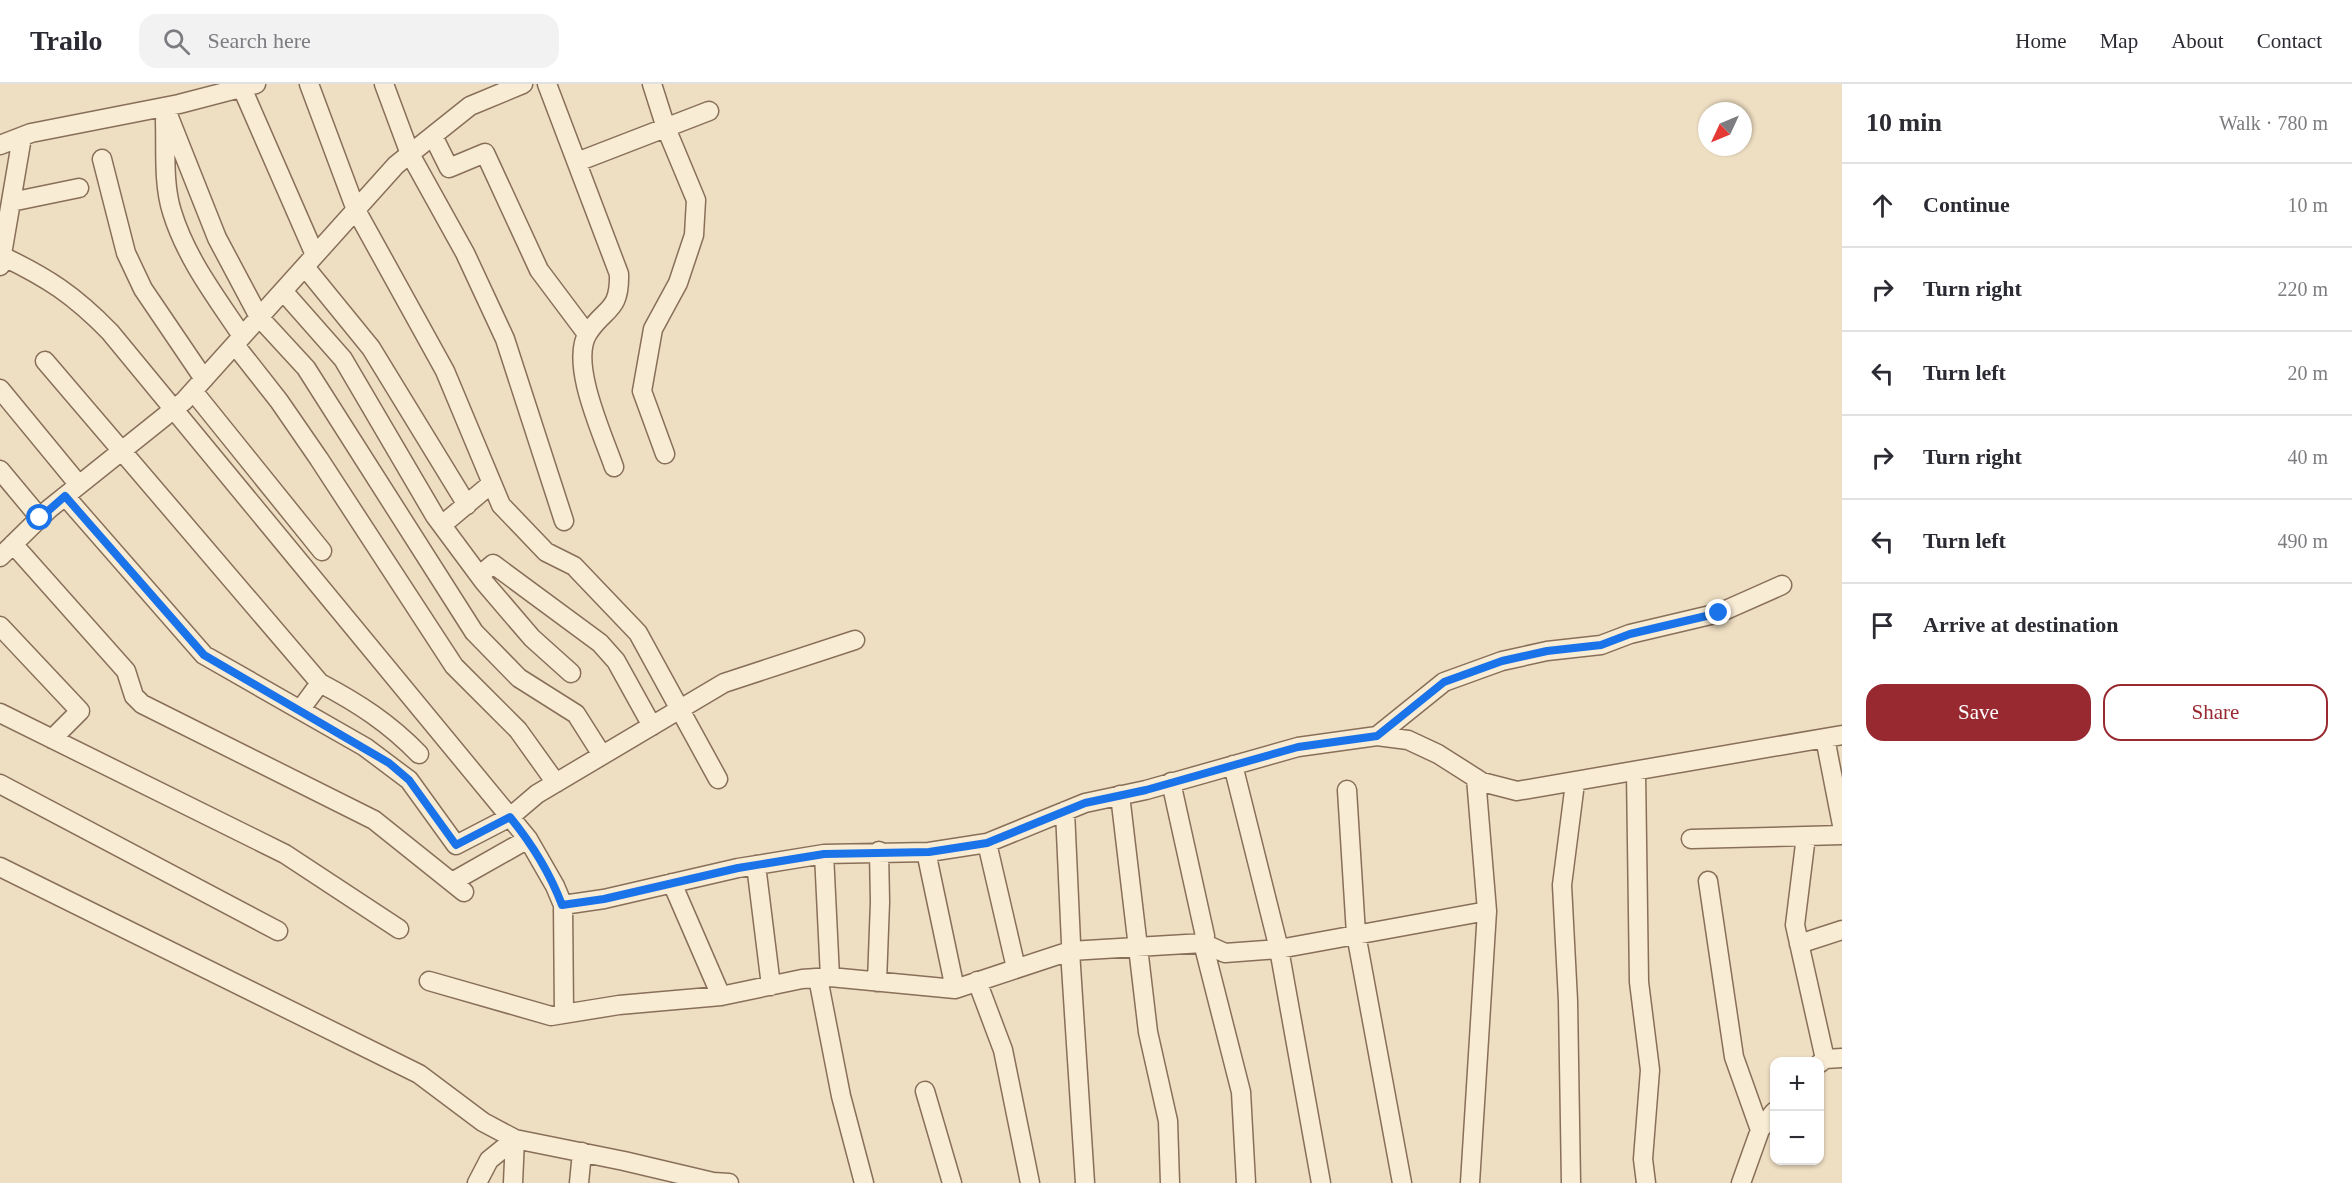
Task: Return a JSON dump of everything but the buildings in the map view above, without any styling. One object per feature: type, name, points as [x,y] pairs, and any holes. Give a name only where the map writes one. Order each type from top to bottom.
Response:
[{"type":"street","points":[[309,84],[356,210],[445,372],[501,505],[546,552],[574,566],[638,633],[718,779]]},
{"type":"street","points":[[384,84],[410,154],[465,253],[505,339],[564,520]]},
{"type":"street","points":[[0,557],[40,518],[174,408],[198,385],[396,165],[471,106],[523,84]]},
{"type":"street","points":[[547,84],[619,274],[620,292],[612,308],[587,334],[581,367],[614,467]]},
{"type":"street","points":[[652,84],[666,128],[696,200],[694,235],[678,283],[653,329],[642,391],[665,454]]},
{"type":"street","points":[[0,146],[22,137],[165,107],[249,86],[310,261],[371,348],[467,505]]},
{"type":"street","points":[[165,107],[217,238],[259,317],[306,368],[474,632],[519,678],[576,714],[602,755]]},
{"type":"street","points":[[165,107],[167,187],[172,212],[196,267],[238,340],[454,666],[518,730],[556,783]]},
{"type":"street","points":[[577,162],[709,111]]},
{"type":"street","points":[[433,136],[449,168],[485,153],[539,270],[587,334]]},
{"type":"street","points":[[22,137],[1,261],[45,276],[82,303],[174,408],[528,838],[555,886],[562,905],[564,1014]]},
{"type":"street","points":[[102,159],[126,253],[143,289],[198,385],[322,551]]},
{"type":"street","points":[[11,202],[79,188]]},
{"type":"street","points":[[283,291],[343,360],[442,525],[532,638],[571,673]]},
{"type":"street","points":[[45,361],[320,683],[363,706],[394,728],[419,754]]},
{"type":"street","points":[[0,389],[72,491],[204,655],[389,763],[409,780],[456,845],[510,817],[537,794],[724,683],[855,640]]},
{"type":"street","points":[[0,470],[40,518]]},
{"type":"street","points":[[442,525],[491,484]]},
{"type":"street","points":[[13,544],[126,671],[134,696],[142,705],[374,820],[458,887],[528,838]]},
{"type":"street","points":[[480,575],[493,564],[600,644],[616,661],[652,726]]},
{"type":"street","points":[[1377,736],[1444,682],[1502,661],[1547,651],[1601,645],[1630,634],[1719,613],[1782,585]]},
{"type":"street","points":[[0,626],[80,711],[52,739]]},
{"type":"street","points":[[300,710],[320,683]]},
{"type":"street","points":[[0,713],[285,855],[399,929]]},
{"type":"street","points":[[562,905],[756,865],[824,854],[879,851],[929,852],[987,843],[1085,803],[1298,747],[1377,736],[1408,740],[1438,754],[1492,787],[1516,791],[1575,783],[1833,737],[1842,825]]},
{"type":"street","points":[[1233,765],[1279,949],[1321,1183]]},
{"type":"street","points":[[1636,772],[1639,982],[1650,1070],[1643,1159],[1646,1183]]},
{"type":"street","points":[[1470,1183],[1487,911],[1476,778]]},
{"type":"street","points":[[1171,782],[1204,940],[1241,1092],[1246,1183]]},
{"type":"street","points":[[1570,1183],[1569,1001],[1562,885],[1575,783]]},
{"type":"street","points":[[0,784],[278,931]]},
{"type":"street","points":[[1347,790],[1356,934],[1402,1183]]},
{"type":"street","points":[[1120,795],[1148,1032],[1168,1121],[1170,1183]]},
{"type":"street","points":[[1065,811],[1085,1183]]},
{"type":"street","points":[[1691,839],[1842,835]]},
{"type":"street","points":[[1806,836],[1795,925],[1829,1060]]},
{"type":"street","points":[[987,843],[1016,968]]},
{"type":"street","points":[[877,981],[879,851]]},
{"type":"street","points":[[929,852],[928,861],[955,989]]},
{"type":"street","points":[[824,854],[824,977],[841,1096],[864,1183]]},
{"type":"street","points":[[756,865],[771,986]]},
{"type":"street","points":[[0,867],[419,1074],[483,1122],[515,1139],[582,1152],[672,1178],[729,1183]]},
{"type":"street","points":[[1708,881],[1734,1057],[1760,1130]]},
{"type":"street","points":[[672,883],[721,996]]},
{"type":"street","points":[[429,981],[550,1016],[620,1005],[721,996],[824,977],[955,989],[1071,947],[1139,948],[1204,940],[1225,953],[1279,949],[1487,911]]},
{"type":"street","points":[[1799,944],[1842,930]]},
{"type":"street","points":[[977,981],[1003,1050],[1030,1183]]},
{"type":"street","points":[[925,1091],[952,1183]]},
{"type":"street","points":[[1741,1183],[1760,1130],[1770,1117]]},
{"type":"street","points":[[477,1183],[489,1160],[515,1139]]},
{"type":"street","points":[[513,1183],[515,1139]]},
{"type":"street","points":[[579,1183],[582,1152]]},
{"type":"route","points":[[40,518],[65,496],[204,655],[389,763],[409,780],[456,845],[510,817],[528,838],[555,886],[562,905],[604,899],[738,868],[824,854],[879,851],[929,852],[987,843],[1085,803],[1146,790],[1298,747],[1377,736],[1444,682],[1502,661],[1547,651],[1601,645],[1662,625],[1719,613]]}]
